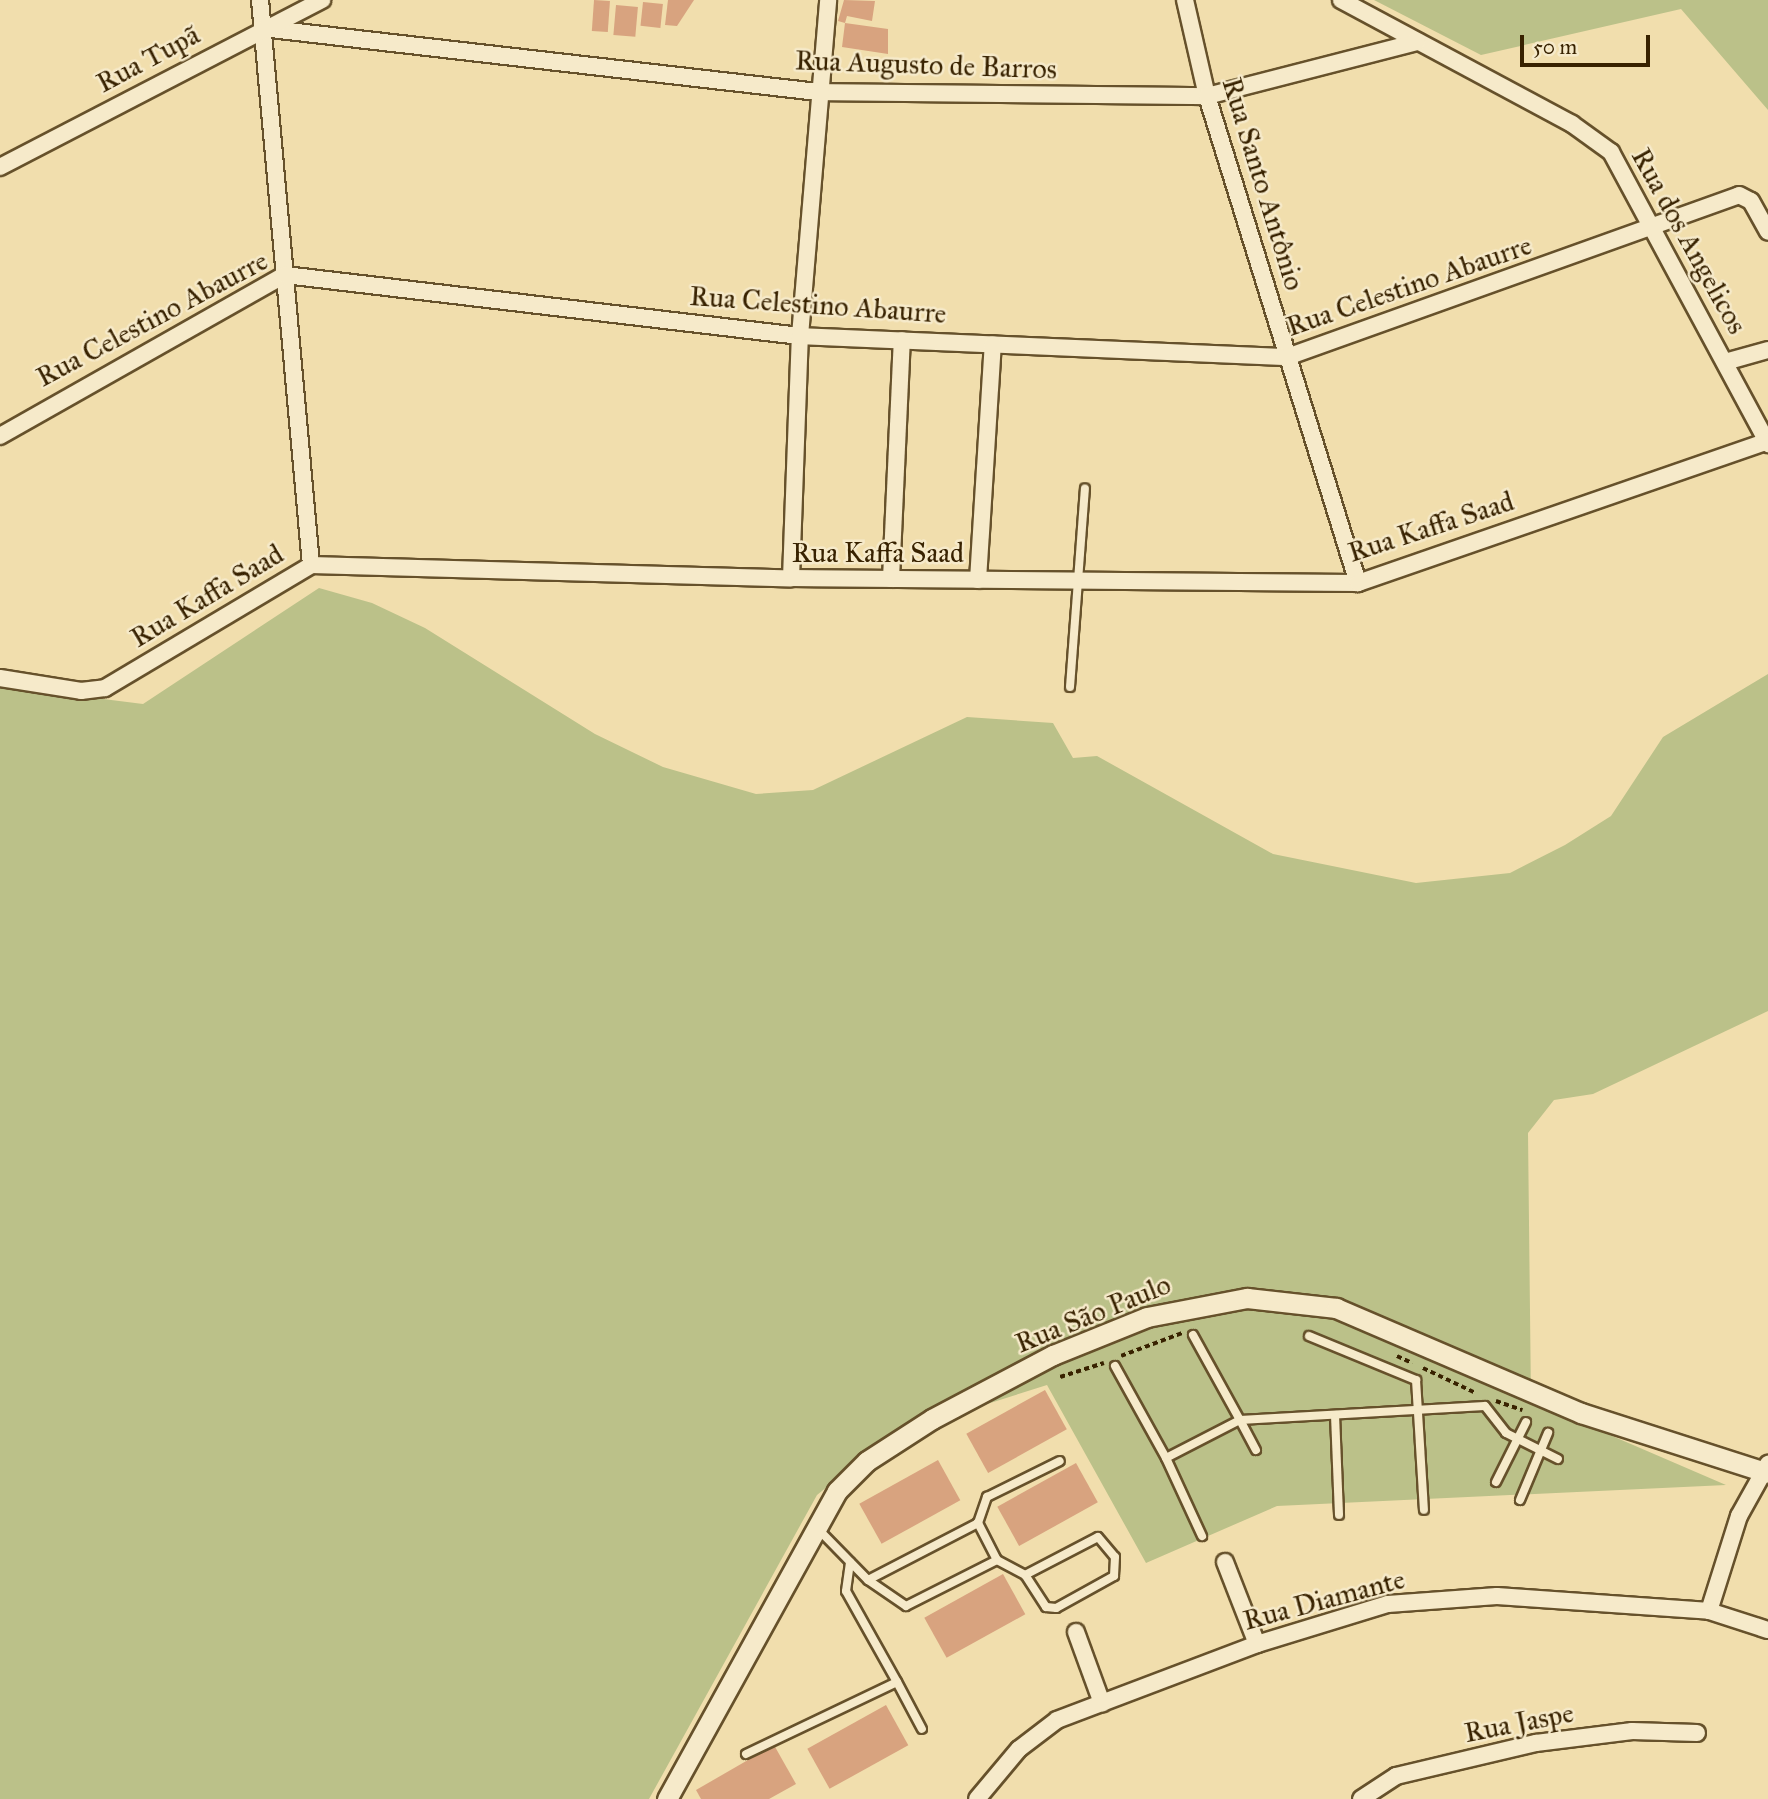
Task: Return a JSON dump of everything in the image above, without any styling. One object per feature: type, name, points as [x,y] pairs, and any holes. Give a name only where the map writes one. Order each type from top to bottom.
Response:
[{"type":"street","points":[[260,0],[311,565]]},
{"type":"street","name":"Rua Tupã","points":[[0,167],[262,28],[322,0]]},
{"type":"street","points":[[791,578],[800,335],[818,92],[828,0]]},
{"type":"street","name":"Rua Santo Antônio","points":[[1185,0],[1208,96],[1358,583]]},
{"type":"street","name":"Rua dos Angelicos","points":[[1341,0],[1592,135],[1627,174],[1768,442]]},
{"type":"street","name":"Rua Augusto de Barros","points":[[262,28],[818,92],[1208,96],[1417,42]]},
{"type":"street","name":"Rua Celestino Abaurre","points":[[0,436],[285,275],[800,335],[1287,356],[1656,230],[1739,195],[1755,207],[1768,232]]},
{"type":"street","points":[[891,579],[902,340]]},
{"type":"street","points":[[978,580],[993,344]]},
{"type":"street","points":[[1725,362],[1768,350]]},
{"type":"street","name":"Rua Kaffa Saad","points":[[0,678],[81,691],[105,688],[311,565],[791,578],[1358,583],[1768,442]]},
{"type":"street","name":"Rua São Paulo","points":[[667,1799],[814,1525],[867,1461],[1017,1374],[1147,1317],[1247,1298],[1336,1308],[1581,1413],[1767,1470]]},
{"type":"street","points":[[1709,1611],[1731,1535],[1767,1470]]},
{"type":"street","points":[[1225,1563],[1257,1644]]},
{"type":"street","name":"Rua Diamante","points":[[977,1799],[1019,1749],[1057,1720],[1257,1644],[1388,1604],[1497,1596],[1709,1611],[1768,1630]]},
{"type":"street","points":[[1076,1632],[1102,1703]]},
{"type":"street","name":"Rua Jaspe","points":[[1361,1799],[1396,1776],[1536,1743],[1632,1731],[1697,1732]]},
{"type":"lane","points":[[1070,688],[1085,489]]},
{"type":"lane","points":[[1192,1333],[1256,1450]]},
{"type":"lane","points":[[1309,1336],[1411,1374],[1420,1410],[1424,1510]]},
{"type":"lane","points":[[1115,1366],[1166,1458],[1202,1536]]},
{"type":"lane","points":[[1166,1458],[1240,1420],[1485,1406],[1517,1440],[1558,1459]]},
{"type":"lane","points":[[1335,1415],[1339,1515]]},
{"type":"lane","points":[[1496,1482],[1526,1422]]},
{"type":"lane","points":[[1520,1500],[1548,1433]]},
{"type":"lane","points":[[868,1580],[978,1522],[987,1497],[1060,1461]]},
{"type":"lane","points":[[978,1522],[997,1560],[1025,1574],[1039,1601],[1056,1608],[1114,1576],[1118,1566],[1098,1537],[1025,1574]]},
{"type":"lane","points":[[814,1525],[868,1580],[906,1606],[997,1560]]},
{"type":"lane","points":[[850,1562],[846,1591],[922,1730]]},
{"type":"lane","points":[[746,1754],[897,1682]]},
{"type":"path","points":[[1060,1377],[1192,1333]]},
{"type":"path","points":[[1388,1350],[1526,1412]]},
{"type":"green space","points":[[1374,0],[1768,0],[1768,110],[1681,9],[1481,55]]},
{"type":"green space","points":[[319,588],[372,603],[425,628],[595,734],[663,767],[756,794],[813,790],[967,717],[1053,723],[1073,758],[1097,756],[1273,854],[1416,883],[1510,873],[1565,845],[1611,816],[1663,737],[1768,674],[1768,1011],[1593,1094],[1554,1100],[1528,1133],[1531,1401],[1726,1485],[1277,1506],[1146,1563],[1047,1385],[892,1434],[817,1495],[649,1799],[0,1799],[0,686],[143,704]]},
{"type":"building","points":[[594,0],[610,1],[608,32],[592,31]]},
{"type":"building","points":[[668,0],[694,0],[677,26],[665,25]]},
{"type":"building","points":[[844,0],[875,1],[872,21],[847,16],[845,23],[838,21]]},
{"type":"building","points":[[643,2],[663,4],[660,28],[640,26]]},
{"type":"building","points":[[616,5],[638,7],[635,37],[613,35]]},
{"type":"building","points":[[845,23],[888,29],[888,54],[842,47]]},
{"type":"building","points":[[1045,1390],[1067,1429],[988,1473],[966,1434]]},
{"type":"building","points":[[938,1460],[960,1500],[882,1544],[859,1504]]},
{"type":"building","points":[[1076,1463],[1098,1502],[1019,1546],[997,1507]]},
{"type":"building","points":[[1003,1574],[1025,1614],[947,1658],[924,1618]]},
{"type":"building","points":[[886,1705],[908,1745],[830,1789],[807,1749]]},
{"type":"building","points":[[774,1745],[796,1784],[769,1799],[701,1799],[696,1790]]}]
